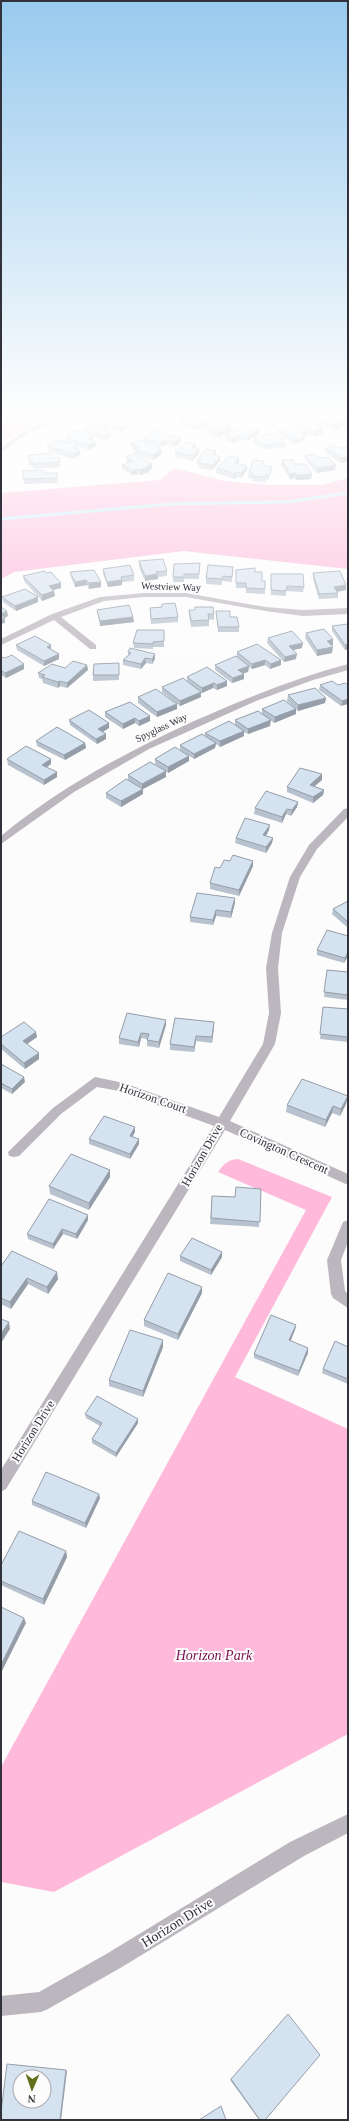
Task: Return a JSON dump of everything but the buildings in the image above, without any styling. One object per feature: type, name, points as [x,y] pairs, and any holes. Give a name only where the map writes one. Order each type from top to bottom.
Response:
[{"type":"street","name":"Westview Way","points":[[1,642],[55,616],[103,599],[144,595],[186,596],[265,609],[303,613],[348,611]]},
{"type":"street","points":[[55,616],[93,647]]},
{"type":"street","name":"Spyglass Way","points":[[1,841],[80,782],[127,756],[278,688],[348,667]]},
{"type":"street","name":"Horizon Drive","points":[[1,1484],[176,1201],[268,1044],[275,1013],[272,968],[277,933],[295,878],[313,847],[348,811]]},
{"type":"street","name":"Horizon Court","points":[[14,1152],[57,1111],[95,1082],[120,1086],[221,1123]]},
{"type":"street","name":"Covington Crescent","points":[[221,1123],[348,1180]]},
{"type":"street","points":[[348,1226],[334,1260],[338,1294],[348,1302]]},
{"type":"street","name":"Horizon Drive","points":[[1,2006],[41,2002],[115,1960],[297,1849],[348,1823]]},
{"type":"green space","name":"Horizon Park","points":[[238,1159],[332,1197],[235,1377],[348,1429],[348,1734],[54,1892],[1,1882],[1,1767],[306,1210],[218,1172],[226,1163],[231,1160]]},
{"type":"shaded area","points":[[1,513],[348,513],[348,569],[184,551],[14,572],[1,579]]},
{"type":"waterway","points":[[1,519],[69,513]]}]
